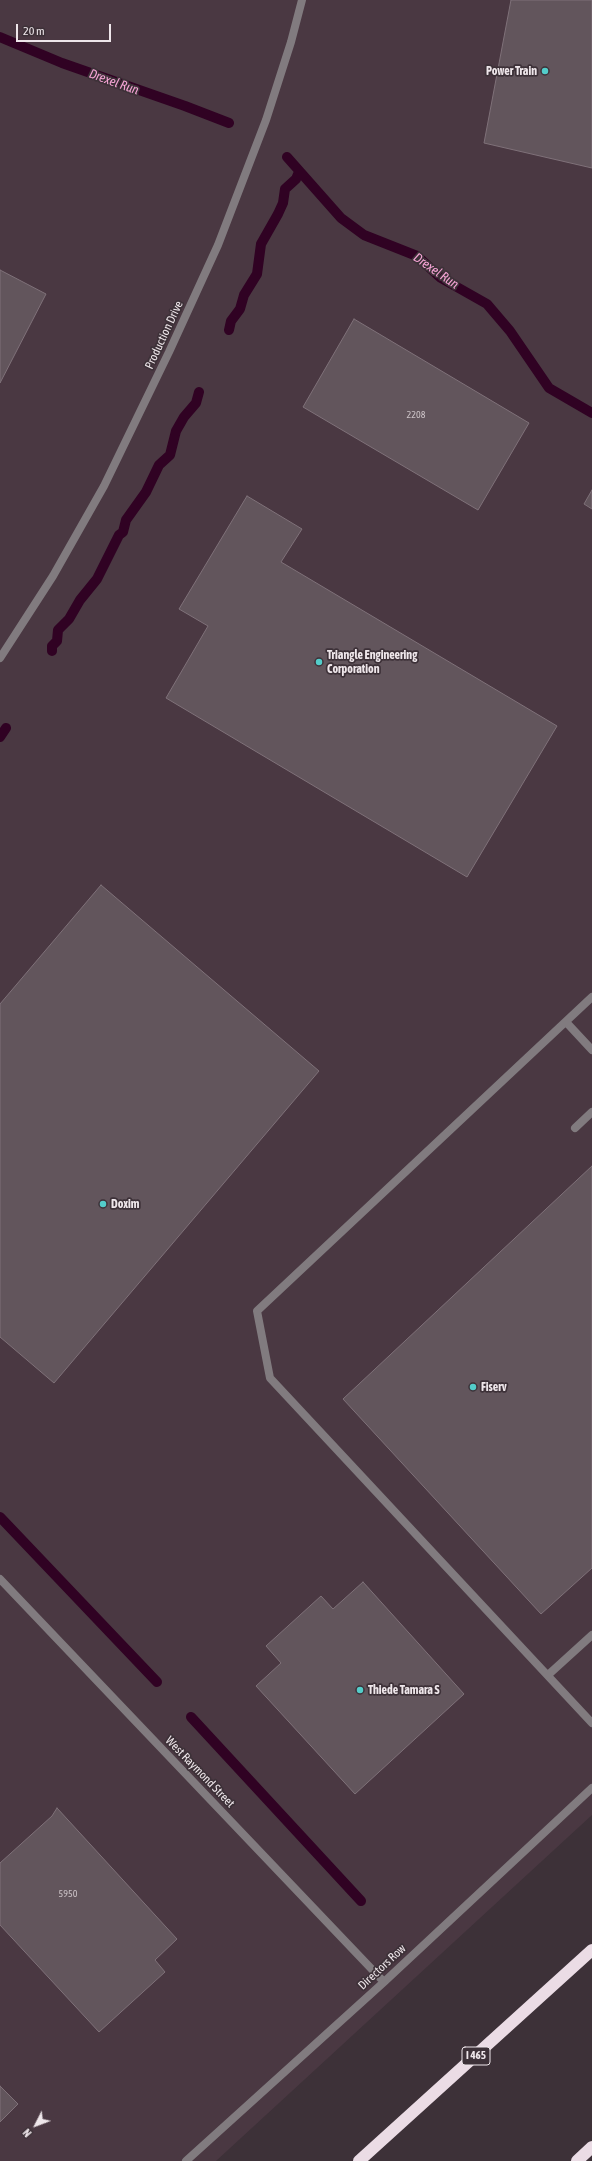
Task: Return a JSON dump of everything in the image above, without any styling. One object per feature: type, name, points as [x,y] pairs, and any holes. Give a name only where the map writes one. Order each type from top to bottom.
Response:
[{"type":"highway","name":"I 465","points":[[359,2161],[592,1950]]},
{"type":"highway","points":[[577,2161],[592,2148]]},
{"type":"street","name":"Production Drive","points":[[0,658],[53,576],[104,486],[169,352],[218,245],[266,120],[291,42],[302,0]]},
{"type":"street","points":[[592,997],[258,1311],[270,1378],[592,1722]]},
{"type":"street","points":[[566,1022],[592,1050]]},
{"type":"street","points":[[575,1128],[592,1112]]},
{"type":"street","name":"West Raymond Street","points":[[0,1579],[384,1982]]},
{"type":"street","points":[[548,1676],[592,1635]]},
{"type":"street","name":"Directors Row","points":[[186,2161],[384,1982],[592,1788]]},
{"type":"shaded area","points":[[0,0],[592,0],[592,1815],[216,2161],[0,2161]]},
{"type":"building","name":"Power Train","points":[[511,0],[592,0],[592,168],[484,143]]},
{"type":"building","points":[[0,270],[46,294],[0,383]]},
{"type":"building","points":[[354,319],[529,423],[478,510],[303,407]]},
{"type":"building","points":[[592,490],[592,509],[584,504]]},
{"type":"building","name":"Triangle Engineering Corporation","points":[[247,496],[302,529],[281,562],[557,726],[467,877],[166,698],[208,626],[179,609]]},
{"type":"building","name":"Doxim","points":[[101,885],[319,1071],[54,1383],[0,1337],[0,1004]]},
{"type":"building","name":"Fiserv","points":[[592,1166],[592,1568],[541,1614],[343,1399]]},
{"type":"building","name":"Thiede Tamara S","points":[[363,1582],[464,1694],[355,1794],[256,1686],[281,1663],[266,1646],[321,1596],[333,1609]]},
{"type":"building","points":[[57,1808],[177,1939],[155,1960],[165,1972],[99,2032],[0,1925],[0,1863],[52,1816]]},
{"type":"building","points":[[0,2086],[18,2104],[0,2122]]},
{"type":"waterway","name":"Drexel Run","points":[[0,37],[62,63],[229,123]]},
{"type":"waterway","name":"Drexel Run","points":[[287,157],[341,218],[364,235],[417,256],[441,278],[487,304],[510,331],[549,388],[592,413]]},
{"type":"waterway","points":[[229,330],[231,321],[240,309],[244,295],[257,274],[261,244],[283,203],[285,189],[296,179],[299,172]]},
{"type":"waterway","points":[[52,651],[52,646],[57,641],[58,630],[69,619],[80,600],[97,579],[119,535],[123,532],[126,520],[146,492],[159,465],[170,455],[176,431],[184,417],[196,403],[199,392]]},
{"type":"waterway","points":[[0,737],[6,728]]},
{"type":"waterway","points":[[0,1517],[157,1682]]},
{"type":"waterway","points":[[191,1717],[361,1901]]},
{"type":"place","name":"Power Train","points":[[545,71]]},
{"type":"place","name":"Triangle Engineering Corporation","points":[[319,662]]},
{"type":"place","name":"Doxim","points":[[103,1204]]},
{"type":"place","name":"Fiserv","points":[[473,1387]]},
{"type":"place","name":"Thiede Tamara S","points":[[360,1690]]}]
